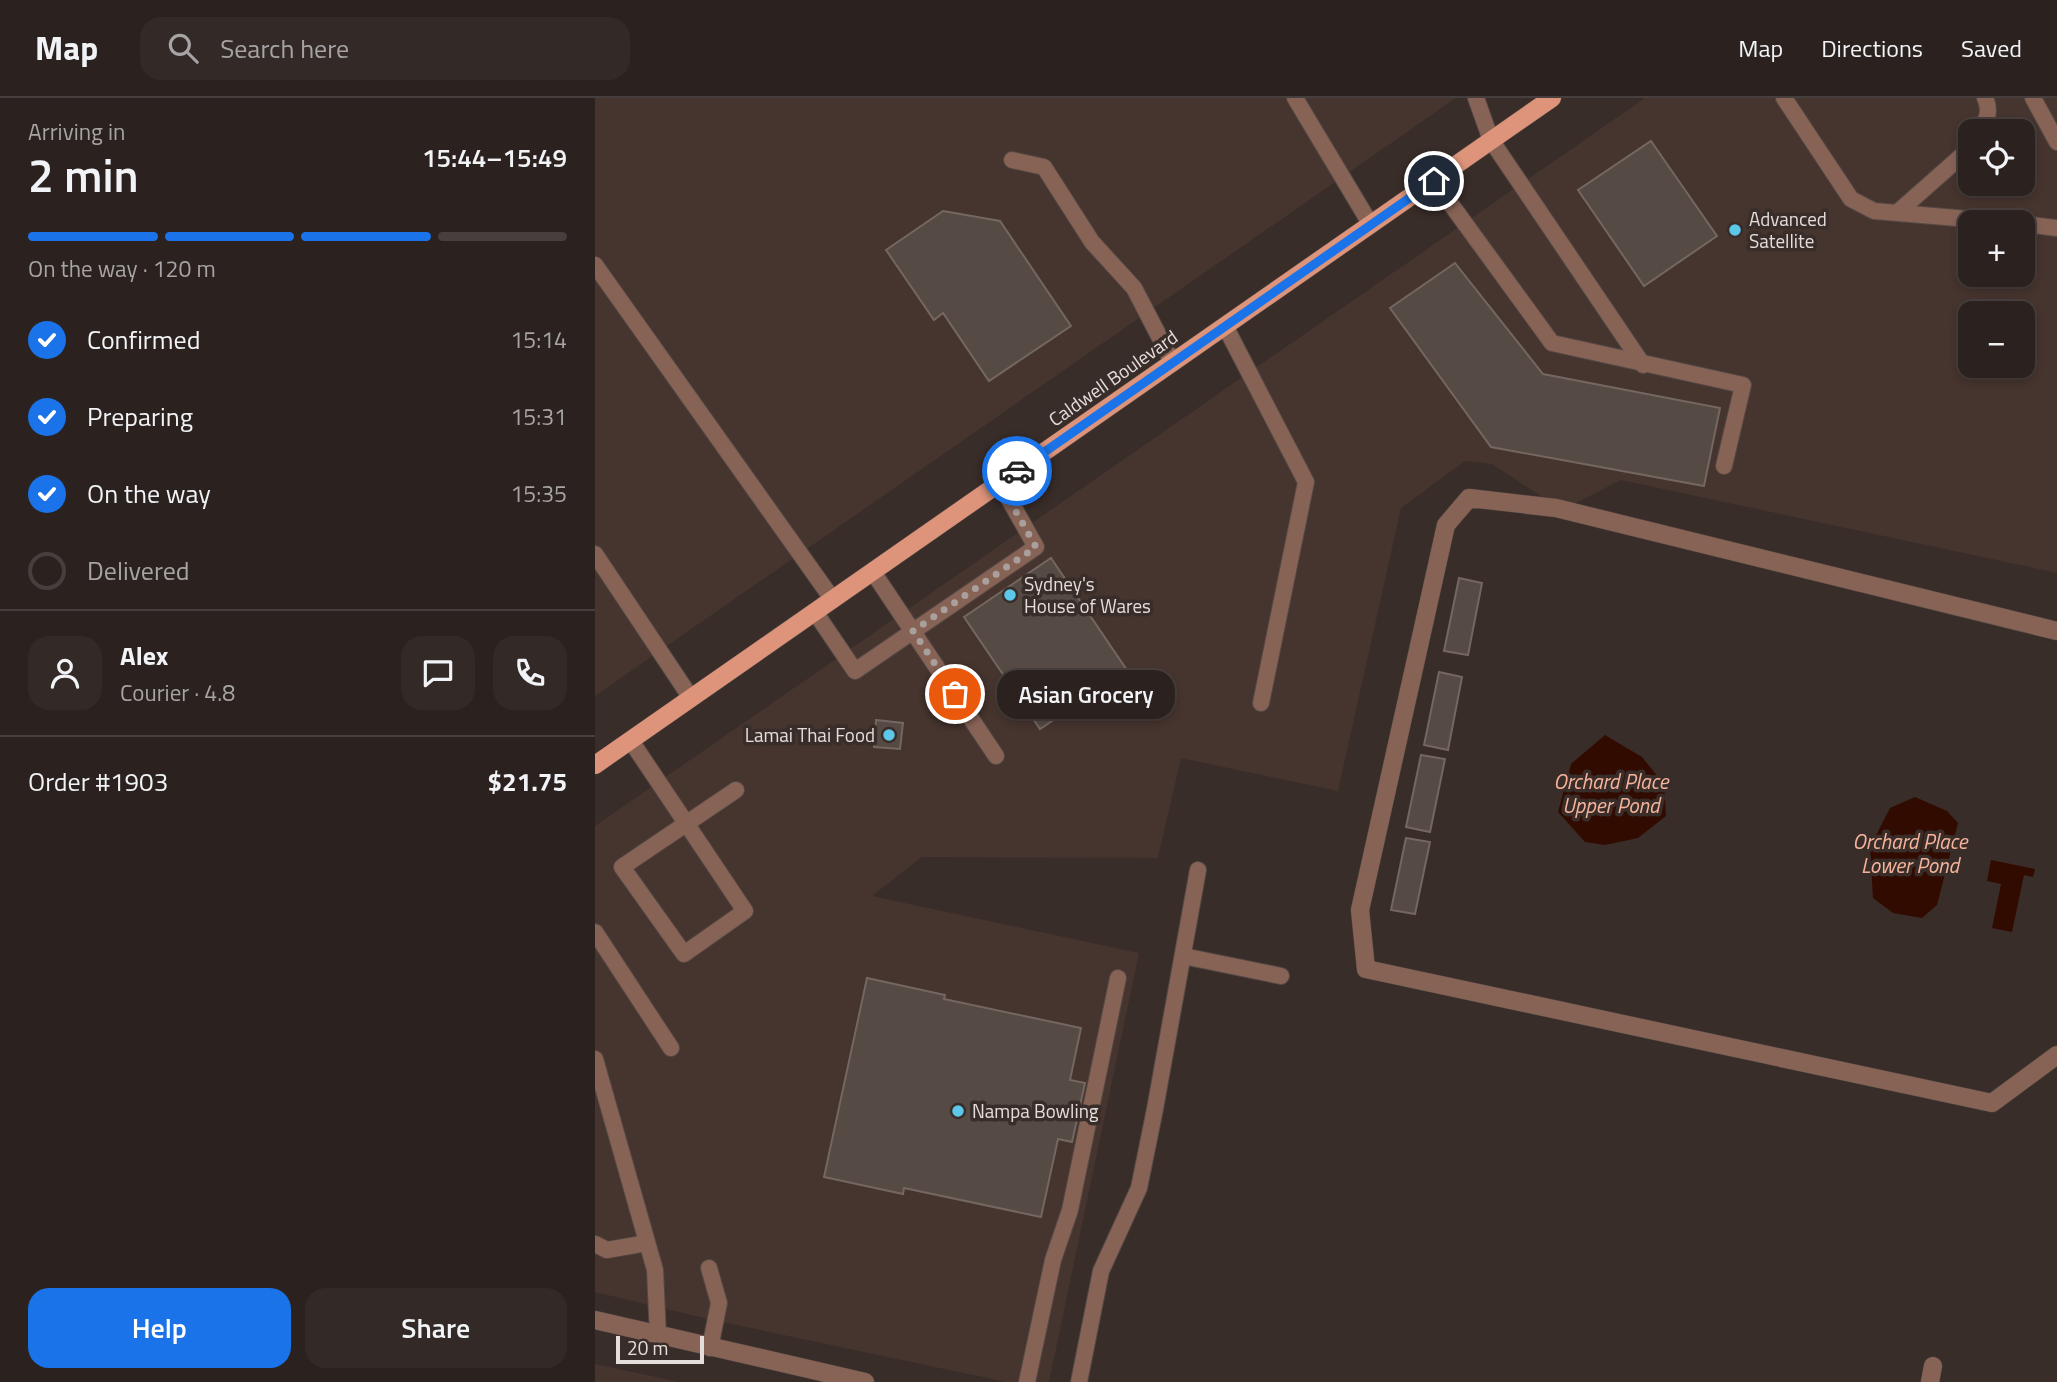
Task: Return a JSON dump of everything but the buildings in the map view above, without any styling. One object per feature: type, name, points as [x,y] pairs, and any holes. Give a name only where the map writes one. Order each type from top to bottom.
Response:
[{"type":"main road","name":"Caldwell Boulevard","points":[[597,759],[631,741],[1552,98]]},
{"type":"street","points":[[2057,631],[1556,508],[1469,498],[1446,525],[1360,910],[1366,969],[1992,1103],[2057,1055]]},
{"type":"street","points":[[595,1320],[865,1382]]},
{"type":"lane","points":[[1295,98],[1371,225]]},
{"type":"lane","points":[[1476,98],[1491,141],[1643,365]]},
{"type":"lane","points":[[1784,98],[1851,199],[1874,211],[1958,218]]},
{"type":"lane","points":[[1985,98],[1989,106],[1988,119]]},
{"type":"lane","points":[[2033,98],[2057,142]]},
{"type":"lane","points":[[1898,212],[1958,159]]},
{"type":"lane","points":[[1012,160],[1044,167],[1092,242],[1134,288],[1173,363]]},
{"type":"lane","points":[[1434,181],[1552,343],[1743,385],[1724,466]]},
{"type":"lane","points":[[2035,225],[2057,228]]},
{"type":"lane","points":[[595,265],[833,600]]},
{"type":"lane","points":[[1225,326],[1306,482],[1261,703]]},
{"type":"lane","points":[[815,612],[855,671],[1036,547],[1000,483]]},
{"type":"lane","points":[[595,554],[691,698]]},
{"type":"lane","points":[[873,572],[996,756]]},
{"type":"lane","points":[[631,741],[686,823],[744,911],[684,954],[622,867],[686,823],[736,790]]},
{"type":"lane","points":[[1079,1382],[1101,1271],[1139,1188],[1156,1109],[1198,870]]},
{"type":"lane","points":[[595,932],[671,1048]]},
{"type":"lane","points":[[1183,956],[1281,976]]},
{"type":"lane","points":[[1027,1382],[1053,1260],[1070,1210],[1118,978]]},
{"type":"lane","points":[[595,1059],[655,1270],[658,1336]]},
{"type":"lane","points":[[595,1244],[607,1250],[647,1243]]},
{"type":"lane","points":[[709,1268],[719,1303],[710,1348]]},
{"type":"shaded area","points":[[595,98],[1456,98],[595,696]]},
{"type":"shaded area","points":[[1645,98],[2057,98],[2057,573],[1621,480],[1562,510],[1492,464],[1465,461],[1401,508],[1338,791],[1181,758],[1158,858],[922,857],[872,896],[1139,953],[1049,1382],[1006,1382],[708,1319],[595,1292],[595,826]]},
{"type":"shaded area","points":[[595,1364],[679,1382],[595,1382]]},
{"type":"water","name":"Orchard Place Upper Pond","points":[[1605,735],[1642,757],[1664,784],[1666,816],[1638,838],[1605,845],[1585,842],[1558,812],[1571,764]]},
{"type":"water","name":"Orchard Place Lower Pond","points":[[1915,797],[1947,811],[1958,823],[1937,905],[1922,918],[1893,913],[1873,898],[1870,847],[1890,808]]},
{"type":"water","points":[[1991,860],[2035,869],[2033,877],[2024,875],[2012,932],[1992,928],[2001,884],[1987,881]]},
{"type":"way so far","points":[[955,694],[913,631],[1036,547],[1000,483],[1017,471]]},
{"type":"place","name":"Advanced Satellite","points":[[1735,230]]},
{"type":"place","name":"Sydney's House of Wares","points":[[1010,595]]},
{"type":"place","name":"Asian Grocery","points":[[955,694]]},
{"type":"place","name":"Lamai Thai Food","points":[[889,735]]},
{"type":"place","name":"Nampa Bowling","points":[[958,1111]]},
{"type":"route","points":[[1017,471],[1434,181]]}]
